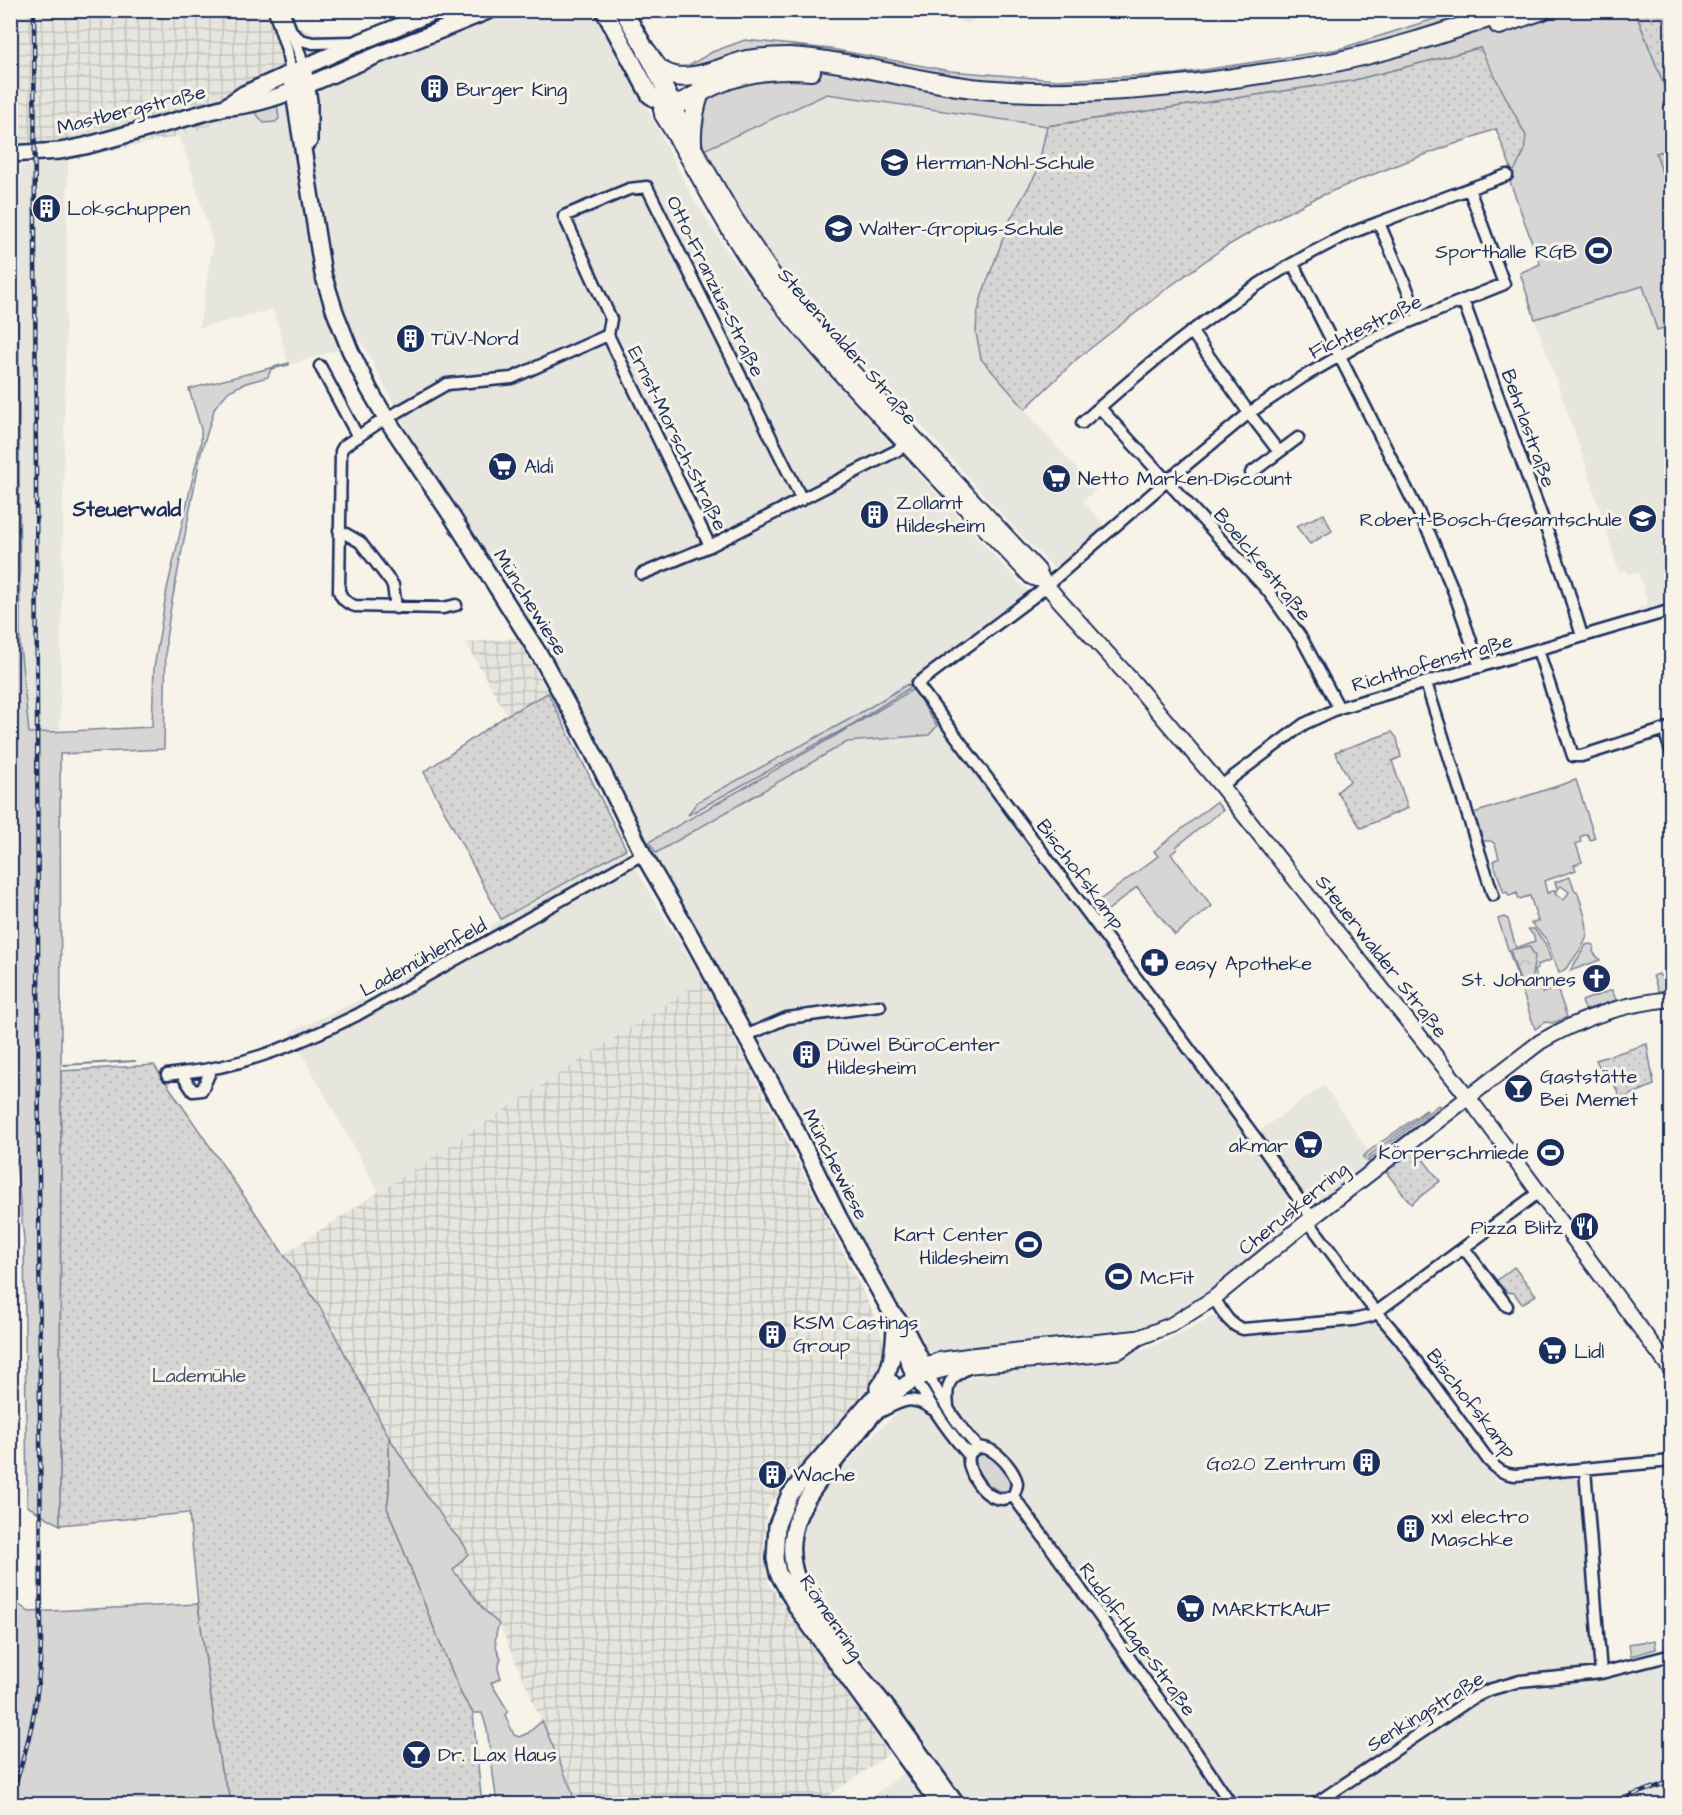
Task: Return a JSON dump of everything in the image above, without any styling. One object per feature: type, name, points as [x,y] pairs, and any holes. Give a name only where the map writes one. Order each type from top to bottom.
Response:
[{"type":"highway","points":[[647,52],[664,73],[681,77],[708,73],[747,60],[786,57],[825,61],[981,89],[1050,92],[1119,91],[1187,84],[1316,65],[1401,45],[1512,10]]},
{"type":"highway","points":[[665,104],[683,102],[700,92],[739,76],[768,70],[824,73],[945,95],[981,99],[1062,103],[1155,99],[1271,83],[1347,69],[1476,33],[1543,10]]},
{"type":"highway","points":[[665,104],[708,73]]},
{"type":"highway","points":[[692,144],[693,112],[700,92]]},
{"type":"main road","name":"Mastbergstraße","points":[[225,106],[244,94],[360,42],[439,10]]},
{"type":"main road","name":"Mastbergstraße","points":[[10,154],[60,151],[85,146],[225,106],[243,106],[300,87],[490,10]]},
{"type":"main road","name":"Steuerwalder Straße","points":[[604,10],[665,104]]},
{"type":"main road","name":"Steuerwalder Straße","points":[[623,10],[647,52],[665,104]]},
{"type":"main road","points":[[297,71],[300,87]]},
{"type":"main road","name":"Münchewiese","points":[[300,87],[309,107],[309,183],[319,254],[329,293],[350,350],[386,418],[528,635],[593,752],[643,854],[803,1143],[839,1218],[890,1310],[905,1329],[920,1372]]},
{"type":"main road","name":"Münchewiese","points":[[890,1310],[895,1327],[920,1372]]},
{"type":"main road","name":"Münchewiese","points":[[871,1400],[889,1371],[894,1351],[895,1327]]},
{"type":"main road","name":"Römerring","points":[[920,1372],[896,1380],[871,1400],[789,1496],[777,1525],[775,1559],[778,1574],[798,1609],[939,1804]]},
{"type":"main road","name":"Römerring","points":[[920,1372],[892,1394],[870,1418],[801,1507],[792,1541],[793,1566],[800,1589],[820,1623],[889,1711],[956,1804]]},
{"type":"street","points":[[274,10],[287,50],[297,71]]},
{"type":"street","points":[[283,10],[300,54],[297,71]]},
{"type":"street","points":[[291,31],[301,40],[313,43],[360,42]]},
{"type":"street","name":"Steuerwalder Straße","points":[[665,104],[692,144],[735,218],[806,318],[909,440],[1031,577],[1045,584],[1135,684],[1221,786],[1467,1097],[1671,1371]]},
{"type":"street","name":"Steuerwalder Straße","points":[[665,104],[705,189],[764,282],[803,330],[909,440]]},
{"type":"street","points":[[1082,423],[1156,358],[1191,331],[1252,288],[1293,264],[1338,239],[1507,175]]},
{"type":"street","name":"Otto-Franzius-Straße","points":[[608,335],[611,319],[564,216],[629,189],[647,187],[802,500]]},
{"type":"street","name":"Fichtestraße","points":[[1045,584],[1249,413],[1340,356],[1377,336],[1504,284],[1469,189]]},
{"type":"street","points":[[1379,223],[1419,317]]},
{"type":"street","points":[[1293,264],[1439,554],[1480,667]]},
{"type":"street","name":"Behrlastraße","points":[[1463,300],[1565,580],[1582,636]]},
{"type":"street","points":[[1191,331],[1279,452]]},
{"type":"street","name":"Ernst-Morsch-Straße","points":[[396,608],[355,606],[348,603],[339,591],[341,451],[344,446],[386,418],[447,384],[512,378],[608,335],[710,546]]},
{"type":"street","points":[[320,366],[358,437]]},
{"type":"street","name":"Boelckestraße","points":[[1100,407],[1245,565],[1284,613],[1316,663],[1339,708]]},
{"type":"street","points":[[1251,473],[1298,438]]},
{"type":"street","points":[[642,574],[710,546],[802,500],[898,450],[909,440]]},
{"type":"street","points":[[339,530],[360,542],[393,585],[396,608],[443,608],[456,605]]},
{"type":"street","name":"Bischofskamp","points":[[1045,584],[917,684],[1256,1139],[1369,1302],[1400,1339],[1489,1461],[1505,1474],[1515,1475],[1671,1461]]},
{"type":"street","name":"Richthofenstraße","points":[[1221,786],[1304,724],[1339,708],[1671,610]]},
{"type":"street","points":[[1538,650],[1573,756],[1581,756],[1668,728],[1671,754]]},
{"type":"street","points":[[1426,683],[1493,895]]},
{"type":"street","name":"Lademühlenfeld","points":[[166,1076],[211,1070],[263,1056],[312,1037],[643,854]]},
{"type":"street","name":"Cheruskerring","points":[[920,1372],[1119,1351],[1138,1338],[1171,1325],[1214,1298],[1310,1219],[1533,1046],[1588,1018],[1621,1007],[1671,999]]},
{"type":"street","points":[[745,1036],[787,1018],[880,1006]]},
{"type":"street","points":[[181,1073],[193,1091],[202,1090],[211,1070]]},
{"type":"street","points":[[1214,1298],[1230,1322],[1243,1329],[1365,1318],[1371,1316],[1538,1193]]},
{"type":"street","points":[[1464,1248],[1507,1306]]},
{"type":"street","name":"Cheruskerring","points":[[920,1372],[940,1360],[1138,1338]]},
{"type":"street","points":[[948,1412],[947,1385],[953,1376],[970,1366]]},
{"type":"street","name":"Rudolf-Hage-Straße","points":[[920,1372],[932,1409],[953,1437],[974,1451]]},
{"type":"street","name":"Rudolf-Hage-Straße","points":[[920,1372],[974,1451]]},
{"type":"street","points":[[870,1418],[908,1400],[916,1400],[932,1409]]},
{"type":"street","name":"Rudolf-Hage-Straße","points":[[984,1447],[998,1455],[1014,1475],[1017,1485],[1013,1496],[1004,1499],[987,1493],[970,1468],[968,1459],[974,1451],[984,1447]]},
{"type":"street","points":[[1585,1469],[1601,1673]]},
{"type":"street","name":"Rudolf-Hage-Straße","points":[[1013,1496],[1231,1804]]},
{"type":"street","name":"Senkingstraße","points":[[1315,1804],[1471,1699],[1489,1690],[1520,1681],[1601,1673],[1671,1655]]},
{"type":"shaded area","points":[[992,10],[993,11],[966,24],[940,11]]},
{"type":"shaded area","points":[[10,11],[292,11],[297,24],[305,31],[406,48],[280,103],[180,136],[68,160],[11,162]]},
{"type":"shaded area","points":[[516,11],[595,11],[693,199],[736,264],[788,330],[1033,597],[918,687],[1258,1132],[1324,1085],[1379,1167],[1224,1289],[1172,1320],[1096,1337],[921,1353],[788,1101],[549,660],[416,447],[362,342],[289,365],[273,309],[199,328],[213,242],[180,136],[280,103],[406,48]]},
{"type":"shaded area","points":[[827,94],[1047,126],[1037,172],[1010,220],[976,333],[981,359],[1096,490],[1083,501],[1110,532],[1059,573],[1018,532],[813,310],[773,261],[704,150]]},
{"type":"shaded area","points":[[68,160],[60,732],[29,733],[20,646],[18,235],[21,166]]},
{"type":"shaded area","points":[[1643,286],[1657,330],[1671,326],[1671,607],[1641,616],[1639,607],[1648,605],[1639,572],[1628,574],[1626,570],[1619,572],[1588,471],[1535,319]]},
{"type":"shaded area","points":[[517,638],[548,693],[507,715],[466,643]]},
{"type":"shaded area","points":[[626,849],[653,899],[703,980],[379,1192],[290,1032],[351,1004]]},
{"type":"shaded area","points":[[703,980],[878,1322],[882,1338],[884,1350],[874,1380],[771,1502],[766,1513],[764,1551],[769,1584],[889,1754],[817,1804],[574,1804],[572,1791],[499,1624],[485,1611],[452,1570],[424,1490],[389,1437],[320,1307],[284,1254]]},
{"type":"shaded area","points":[[1211,1317],[1235,1327],[1375,1317],[1498,1481],[1579,1475],[1601,1672],[1671,1657],[1671,1804],[861,1804],[928,1756],[817,1590],[805,1567],[800,1543],[805,1524],[821,1494],[867,1441],[896,1414],[953,1392],[960,1381],[979,1375],[1098,1362],[1131,1354],[1166,1341]]},
{"type":"green space","points":[[1459,11],[1635,11],[1671,103],[1671,149],[1657,153],[1671,202],[1671,326],[1657,330],[1643,286],[1535,319],[1520,273],[1540,264],[1509,179],[1524,152],[1480,48],[1351,81],[1047,126],[827,94],[704,150],[701,134],[704,122],[690,65],[712,52],[745,40],[831,49],[950,71],[1057,80],[1177,74],[1339,49]]},
{"type":"green space","points":[[1635,11],[1671,11],[1671,103]]},
{"type":"green space","points":[[1480,48],[1526,136],[1524,152],[1513,173],[1496,129],[1316,198],[1222,249],[1165,290],[1077,359],[1025,409],[981,359],[976,333],[977,315],[983,292],[1010,220],[1037,172],[1047,126],[1351,81]]},
{"type":"green space","points":[[277,104],[279,119],[275,122],[264,123],[253,110]]},
{"type":"green space","points":[[1672,149],[1671,202],[1656,153]]},
{"type":"green space","points":[[18,235],[20,646],[29,733],[152,727],[154,668],[167,589],[201,443],[201,429],[189,389],[289,363],[289,365],[271,369],[268,377],[229,391],[215,407],[201,453],[166,639],[164,749],[60,754],[60,1525],[27,1506],[24,1239],[12,1124],[10,781],[14,774],[14,751],[10,480],[15,429],[10,273]]},
{"type":"green space","points":[[1324,514],[1332,531],[1310,544],[1296,526]]},
{"type":"green space","points":[[908,684],[911,687],[853,724],[688,815],[697,802],[850,719]]},
{"type":"green space","points":[[913,689],[937,726],[929,735],[847,742],[656,853],[649,842],[854,725]]},
{"type":"green space","points":[[548,693],[626,849],[501,919],[424,772],[507,715]]},
{"type":"green space","points":[[1392,732],[1397,738],[1401,757],[1392,761],[1408,808],[1361,828],[1337,792],[1350,781],[1335,752]]},
{"type":"green space","points":[[1576,780],[1595,838],[1590,840],[1587,834],[1580,837],[1581,842],[1576,844],[1582,862],[1574,865],[1576,870],[1544,881],[1547,893],[1557,890],[1555,894],[1564,900],[1569,892],[1561,886],[1558,889],[1555,882],[1570,877],[1583,908],[1587,934],[1585,942],[1573,960],[1565,970],[1559,973],[1546,939],[1531,923],[1538,921],[1530,896],[1519,899],[1517,893],[1509,896],[1507,892],[1504,893],[1493,861],[1499,858],[1495,844],[1491,841],[1483,841],[1474,813]]},
{"type":"green space","points":[[1216,802],[1223,810],[1176,847],[1177,849],[1171,854],[1212,906],[1175,935],[1137,887],[1102,915],[1093,905],[1158,856],[1154,851]]},
{"type":"green space","points":[[1504,917],[1508,919],[1516,948],[1535,941],[1528,929],[1534,929],[1545,943],[1551,960],[1537,965],[1538,968],[1534,971],[1542,993],[1557,988],[1567,1017],[1553,1023],[1545,1022],[1535,1029],[1498,919]]},
{"type":"green space","points":[[1586,945],[1594,945],[1593,952],[1600,960],[1570,971]]},
{"type":"green space","points":[[1529,946],[1535,956],[1531,982],[1528,987],[1522,987],[1510,950]]},
{"type":"green space","points":[[1659,974],[1665,978],[1666,984],[1671,983],[1671,990],[1658,991],[1653,976]]},
{"type":"green space","points":[[1612,990],[1616,1000],[1585,1010],[1582,1001]]},
{"type":"green space","points":[[1647,1044],[1654,1085],[1621,1099],[1610,1076],[1603,1074],[1596,1060]]},
{"type":"green space","name":"Lademühle","points":[[154,1065],[320,1307],[389,1437],[387,1508],[462,1696],[473,1713],[481,1796],[462,1804],[233,1804],[221,1770],[198,1604],[189,1513],[60,1525],[61,1071]]},
{"type":"green space","points":[[1438,1105],[1441,1106],[1370,1162],[1367,1161]]},
{"type":"green space","points":[[1426,1110],[1365,1159],[1363,1157],[1369,1151]]},
{"type":"green space","points":[[1415,1149],[1440,1181],[1411,1204],[1386,1172]]},
{"type":"green space","points":[[1514,1267],[1536,1295],[1522,1304],[1514,1293],[1507,1292],[1496,1281]]},
{"type":"green space","points":[[389,1437],[429,1500],[467,1549],[468,1554],[453,1570],[485,1611],[499,1624],[496,1641],[501,1658],[498,1669],[501,1678],[491,1683],[508,1711],[505,1715],[514,1735],[519,1737],[528,1733],[542,1721],[572,1791],[574,1804],[497,1804],[487,1729],[482,1713],[473,1713],[462,1696],[387,1508]]},
{"type":"green space","points":[[981,1453],[993,1458],[1006,1472],[1010,1484],[1009,1490],[996,1489],[984,1480],[976,1460],[977,1454]]},
{"type":"green space","points":[[10,1598],[29,1612],[198,1604],[221,1770],[233,1804],[11,1804]]},
{"type":"green space","points":[[1655,1640],[1656,1649],[1631,1656],[1629,1644]]},
{"type":"waterway","points":[[64,1065],[135,1061]]},
{"type":"railway","points":[[10,1801],[32,1724],[41,1643],[34,10]]},
{"type":"railway","points":[[1607,1804],[1672,1781]]},
{"type":"place","name":"Burger King","points":[[435,89]]},
{"type":"place","name":"Herman-Nohl-Schule","points":[[895,162]]},
{"type":"place","name":"Lokschuppen","points":[[46,208]]},
{"type":"place","name":"Walter-Gropius-Schule","points":[[838,228]]},
{"type":"place","name":"Sporthalle RGB","points":[[1598,251]]},
{"type":"place","name":"TÜV-Nord","points":[[410,338]]},
{"type":"place","name":"Aldi","points":[[503,466]]},
{"type":"place","name":"Netto Marken-Discount","points":[[1057,478]]},
{"type":"place","name":"Zollamt Hildesheim","points":[[875,514]]},
{"type":"place","name":"Robert-Bosch-Gesamtschule","points":[[1643,519]]},
{"type":"place","name":"easy Apotheke","points":[[1154,963]]},
{"type":"place","name":"St. Johannes","points":[[1597,979]]},
{"type":"place","name":"Düwel BüroCenter Hildesheim","points":[[806,1055]]},
{"type":"place","name":"Gaststätte Bei Memet","points":[[1519,1088]]},
{"type":"place","name":"akmar","points":[[1309,1145]]},
{"type":"place","name":"Körperschmiede","points":[[1550,1152]]},
{"type":"place","name":"Pizza Blitz","points":[[1584,1227]]},
{"type":"place","name":"Kart Center Hildesheim","points":[[1029,1245]]},
{"type":"place","name":"McFit","points":[[1119,1277]]},
{"type":"place","name":"KSM Castings Group","points":[[772,1334]]},
{"type":"place","name":"Lidl","points":[[1553,1351]]},
{"type":"place","name":"Go20 Zentrum","points":[[1366,1463]]},
{"type":"place","name":"Wache","points":[[772,1474]]},
{"type":"place","name":"xxl electro Maschke","points":[[1410,1528]]},
{"type":"place","name":"MARKTKAUF","points":[[1191,1609]]},
{"type":"place","name":"Dr. Lax Haus","points":[[417,1754]]},
{"type":"district","name":"Steuerwald","points":[[127,509]]}]
